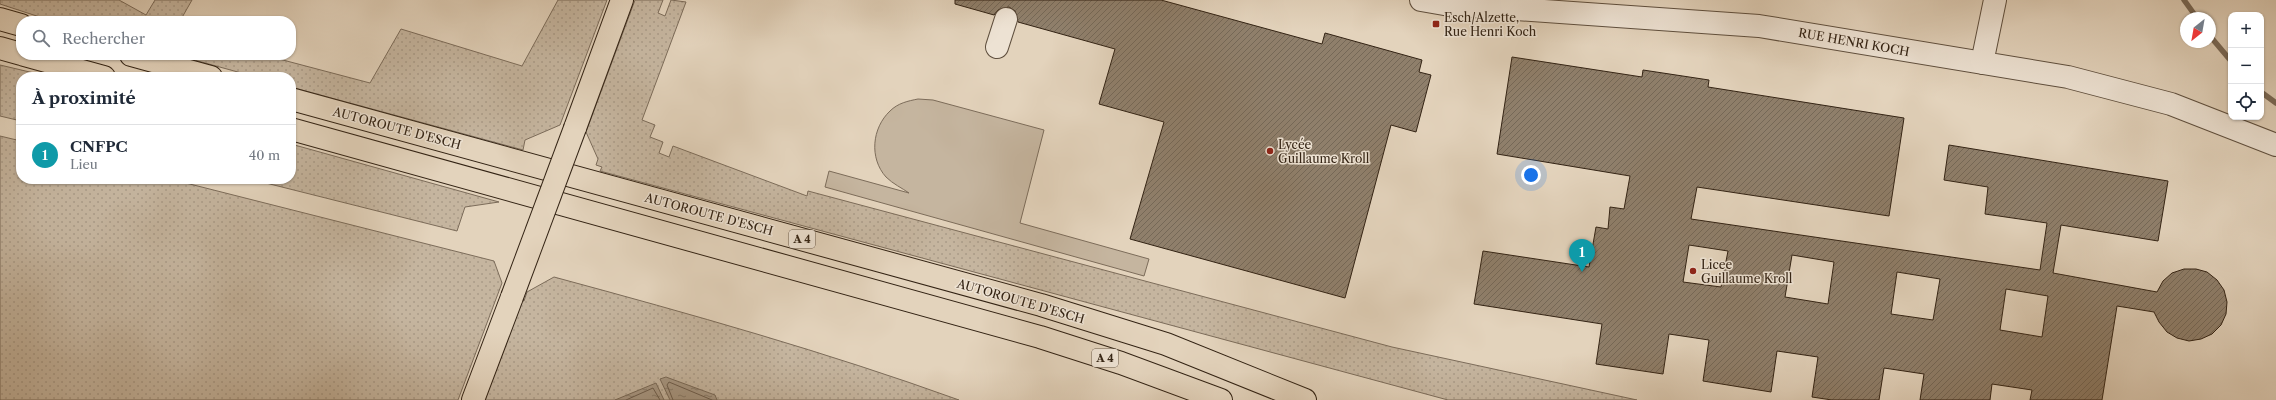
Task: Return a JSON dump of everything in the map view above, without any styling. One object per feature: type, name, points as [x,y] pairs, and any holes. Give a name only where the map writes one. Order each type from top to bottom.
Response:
[{"type":"main road","points":[[473,400],[622,0]]},
{"type":"main road","points":[[0,19],[16,24]]},
{"type":"main road","points":[[0,48],[16,53]]},
{"type":"main road","points":[[42,60],[86,72]]},
{"type":"main road","points":[[149,60],[193,72]]},
{"type":"main road","name":"AUTOROUTE D'ESCH","points":[[296,100],[1040,305],[1166,344],[1305,400]]},
{"type":"main road","name":"A 4","points":[[296,130],[1040,337],[1121,363],[1221,400]]},
{"type":"street","name":"RUE HENRI KOCH","points":[[1421,0],[1759,26],[2068,77],[2171,104],[2276,145]]},
{"type":"street","points":[[1982,63],[1995,0]]},
{"type":"street","points":[[997,47],[1006,18]]},
{"type":"shaded area","points":[[0,0],[119,0],[146,15],[155,0],[192,0],[183,16],[37,16],[0,4]]},
{"type":"shaded area","points":[[558,0],[607,0],[560,125],[525,140],[523,150],[296,88],[296,72],[238,72],[194,60],[283,60],[370,83],[401,29],[522,66]]},
{"type":"shaded area","points":[[635,0],[663,0],[658,13],[665,16],[671,0],[686,2],[642,120],[655,125],[650,137],[663,142],[659,153],[669,157],[673,146],[807,196],[808,191],[1392,347],[1637,400],[1448,400],[600,171],[602,167],[596,165],[598,159],[586,132]]},
{"type":"shaded area","points":[[0,65],[30,72],[16,72],[16,120],[0,116]]},
{"type":"shaded area","points":[[918,99],[933,100],[1044,130],[1020,223],[1149,259],[1144,276],[825,187],[829,171],[909,193],[886,177],[877,161],[875,143],[879,126],[890,111],[900,104]]},
{"type":"shaded area","points":[[0,136],[16,140],[16,184],[190,184],[494,261],[502,283],[458,400],[0,400]]},
{"type":"shaded area","points":[[296,145],[499,202],[465,207],[457,231],[270,184],[296,184]]},
{"type":"shaded area","points":[[554,277],[758,334],[909,382],[959,400],[483,400],[520,300],[524,301],[527,292]]},
{"type":"water","points":[[666,377],[715,395],[717,400],[670,400],[660,379]]},
{"type":"water","points":[[656,383],[664,400],[615,400]]},
{"type":"building","name":"Lycée Guillaume Kroll","points":[[955,0],[1161,0],[1322,44],[1325,33],[1422,60],[1419,72],[1431,75],[1416,132],[1391,125],[1345,298],[1130,239],[1164,122],[1099,104],[1115,49],[1018,22],[1015,11],[1009,7],[998,10],[994,15],[955,4]]},
{"type":"building","points":[[1512,57],[1642,77],[1643,70],[1709,80],[1708,87],[1904,118],[1889,216],[1697,187],[1691,219],[2040,270],[2047,223],[1985,214],[1988,187],[1944,180],[1949,145],[2168,181],[2158,241],[2061,225],[2053,273],[2157,292],[2163,281],[2172,273],[2184,269],[2196,269],[2207,272],[2217,280],[2224,290],[2227,302],[2226,314],[2221,325],[2212,334],[2201,339],[2189,341],[2177,338],[2167,332],[2159,322],[2154,312],[2117,306],[2102,400],[2030,400],[2032,390],[1992,384],[1990,400],[1920,400],[1924,374],[1884,368],[1879,400],[1832,400],[1812,397],[1818,357],[1777,351],[1771,392],[1703,381],[1709,340],[1669,334],[1663,374],[1596,364],[1602,324],[1474,304],[1483,251],[1589,267],[1596,227],[1608,229],[1610,207],[1624,209],[1630,176],[1497,154]],"holes":[[[1689,245],[1728,251],[1721,287],[1683,282]],[[1792,255],[1834,262],[1828,304],[1785,297]],[[1897,272],[1940,279],[1933,320],[1891,314]],[[2006,289],[2048,296],[2042,337],[2000,330]]]},
{"type":"waterway","points":[[2184,0],[2193,12]]},
{"type":"waterway","points":[[2216,43],[2228,57]]},
{"type":"waterway","points":[[2264,94],[2276,103]]},
{"type":"place","name":"Esch/Alzette, Rue Henri Koch","points":[[1436,24]]},
{"type":"place","name":"Lycée Guillaume Kroll","points":[[1270,151]]},
{"type":"place","name":"Licee Guillaume Kroll","points":[[1693,271]]},
{"type":"place","name":"CNFPC","points":[[1582,272]]}]
